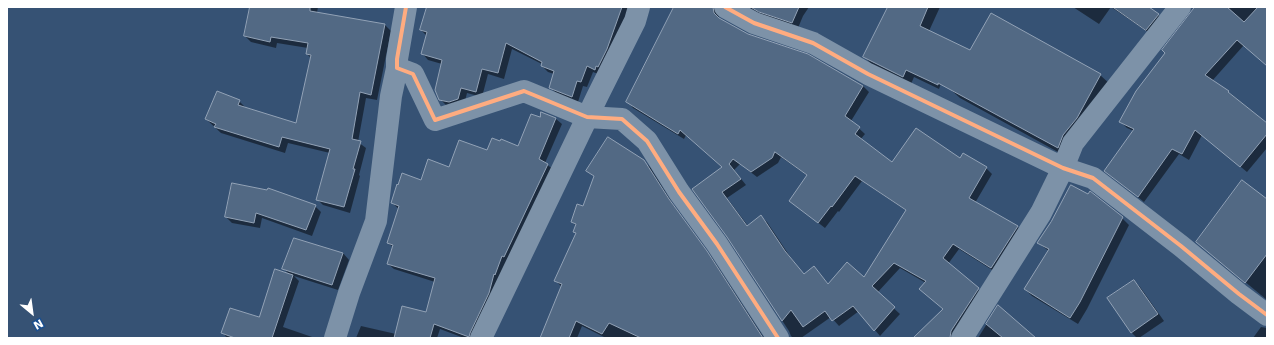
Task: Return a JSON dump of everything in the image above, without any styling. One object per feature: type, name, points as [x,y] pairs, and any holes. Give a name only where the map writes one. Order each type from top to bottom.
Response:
[{"type":"street","points":[[335,338],[349,293],[376,221],[391,96],[397,68],[406,7]]},
{"type":"street","points":[[481,338],[587,117],[635,21],[639,7]]},
{"type":"street","points":[[725,7],[754,23],[813,43],[868,74],[1063,168],[1093,178],[1267,315]]},
{"type":"street","points":[[962,338],[1041,213],[1063,168],[1073,143],[1180,7]]},
{"type":"street","points":[[397,68],[413,74],[435,120],[524,91],[587,117],[622,119],[647,141],[679,192],[717,244],[778,338]]},
{"type":"building","points":[[250,7],[310,7],[310,11],[385,24],[371,95],[360,92],[352,139],[361,141],[344,207],[316,200],[330,149],[282,137],[279,147],[214,127],[216,124],[205,119],[217,91],[240,100],[238,105],[296,123],[311,55],[306,54],[308,43],[271,37],[270,42],[244,36]]},
{"type":"building","points":[[427,7],[622,7],[607,49],[598,67],[596,66],[595,70],[587,66],[581,82],[577,81],[572,97],[549,88],[554,71],[541,66],[542,62],[506,43],[498,73],[482,69],[476,92],[461,88],[458,99],[449,102],[439,100],[435,90],[442,60],[421,54],[427,32],[420,30]]},
{"type":"building","points":[[674,7],[713,7],[714,13],[719,18],[748,34],[808,54],[863,86],[845,116],[860,127],[855,134],[892,162],[916,128],[960,158],[963,153],[987,167],[969,198],[1018,226],[991,268],[953,244],[943,258],[979,288],[951,331],[950,338],[913,338],[943,309],[919,289],[926,281],[894,263],[872,286],[895,307],[874,331],[853,306],[832,321],[825,311],[803,327],[791,310],[782,321],[727,237],[692,189],[722,167],[680,130],[678,134],[626,102]],"holes":[[[775,152],[807,175],[789,201],[818,223],[855,176],[906,210],[864,277],[847,262],[828,284],[814,266],[804,274],[785,251],[761,215],[747,226],[722,192],[741,179],[729,164],[733,159],[751,172],[772,158]]]},
{"type":"building","points":[[751,7],[799,7],[792,23],[759,12]]},
{"type":"building","points":[[888,7],[928,7],[920,26],[970,50],[991,13],[1101,74],[1077,118],[1063,135],[1058,148],[938,83],[938,85],[906,70],[903,77],[863,57]]},
{"type":"building","points":[[1113,7],[1149,7],[1159,14],[1146,30]]},
{"type":"building","points":[[1195,7],[1227,7],[1244,22],[1258,7],[1267,7],[1267,66],[1237,40],[1205,75],[1229,91],[1228,92],[1267,123],[1267,134],[1240,167],[1195,130],[1182,154],[1172,149],[1138,197],[1104,171],[1134,129],[1119,122],[1136,91],[1165,53],[1162,50]]},
{"type":"building","points":[[541,112],[556,118],[539,159],[548,164],[504,257],[502,256],[495,275],[494,274],[489,293],[469,337],[434,324],[430,338],[394,338],[402,306],[426,312],[435,278],[387,264],[393,245],[387,243],[399,206],[391,203],[402,173],[421,180],[428,159],[449,167],[459,140],[487,150],[492,138],[500,141],[501,139],[518,146],[531,114],[540,117]]},
{"type":"building","points":[[608,137],[644,160],[669,199],[707,251],[763,338],[641,338],[609,323],[602,334],[576,321],[569,338],[540,338],[562,284],[554,281],[576,233],[573,232],[576,224],[571,222],[577,204],[583,206],[594,176],[586,171]]},
{"type":"building","points":[[1242,180],[1267,199],[1267,254],[1245,283],[1196,242]]},
{"type":"building","points":[[232,183],[267,190],[268,188],[316,205],[306,230],[256,213],[254,223],[225,217]]},
{"type":"building","points":[[1071,185],[1088,194],[1090,191],[1123,217],[1080,302],[1070,318],[1024,289],[1049,249],[1037,243],[1051,222]]},
{"type":"building","points":[[294,238],[343,253],[332,285],[282,269]]},
{"type":"building","points":[[275,269],[293,275],[272,338],[235,338],[221,333],[230,308],[259,317]]},
{"type":"building","points":[[1134,280],[1158,314],[1131,333],[1107,298]]},
{"type":"building","points":[[998,305],[1036,338],[1003,338],[986,324]]},
{"type":"cycle path","points":[[406,7],[397,59],[397,68],[413,74],[435,120],[524,91],[587,117],[622,119],[647,141],[679,192],[717,244],[778,338]]},
{"type":"cycle path","points":[[725,7],[754,23],[813,43],[868,74],[1063,168],[1093,178],[1267,315]]}]
